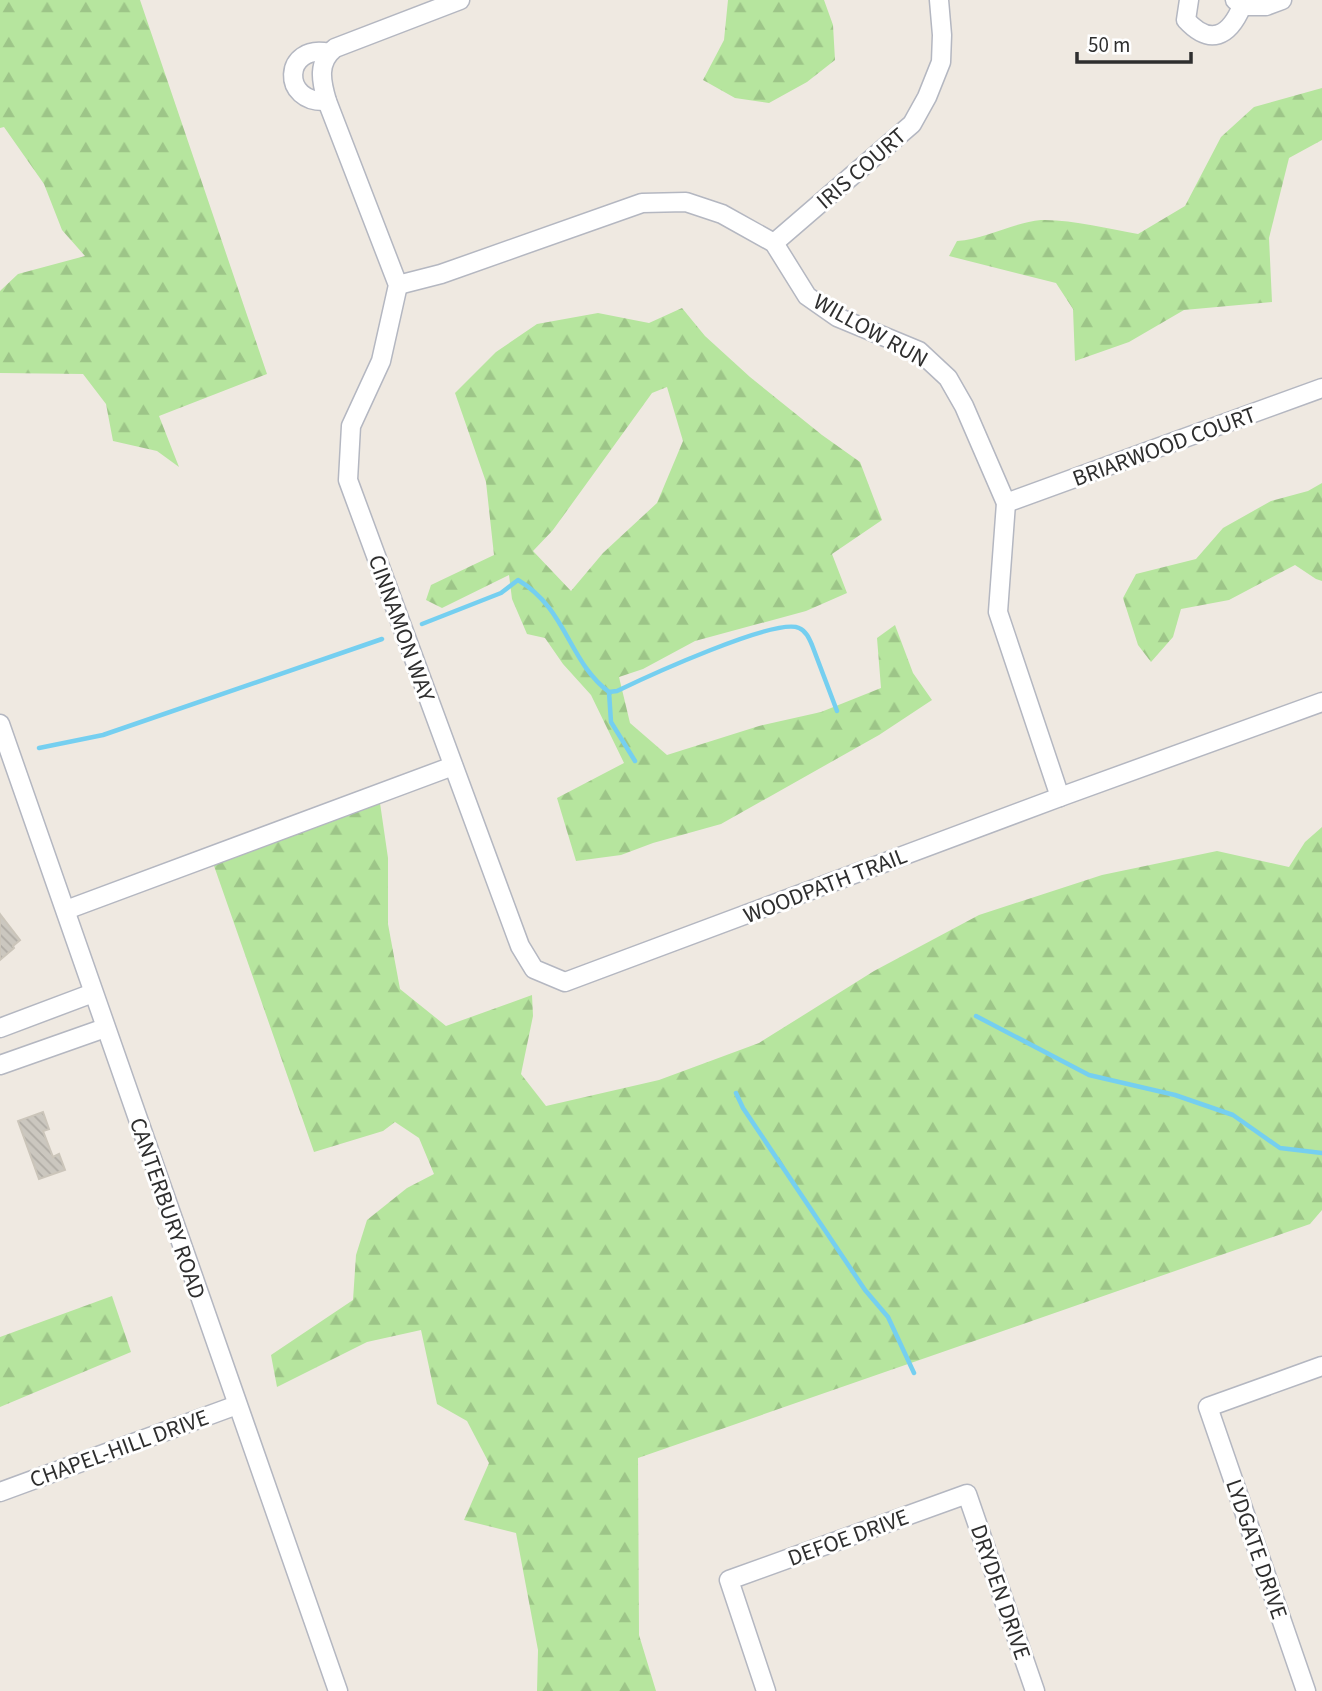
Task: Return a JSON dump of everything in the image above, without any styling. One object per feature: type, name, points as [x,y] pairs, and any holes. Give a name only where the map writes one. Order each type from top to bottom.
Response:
[{"type":"street","points":[[398,285],[327,101],[321,70],[329,53],[342,45],[460,0]]},
{"type":"street","name":"IRIS COURT","points":[[774,243],[912,124],[927,97],[941,62],[939,0]]},
{"type":"street","points":[[1189,0],[1186,20],[1196,31],[1211,36],[1221,34],[1229,28],[1237,18],[1238,3],[1266,6],[1282,0]]},
{"type":"street","points":[[327,101],[302,95],[294,86],[292,78],[298,60],[305,54],[318,51],[329,53]]},
{"type":"street","name":"WILLOW RUN","points":[[398,285],[441,274],[642,203],[685,202],[722,214],[774,243],[807,296],[837,317],[919,351],[948,378],[964,406],[1006,503],[998,612],[1060,797]]},
{"type":"street","name":"CINNAMON WAY","points":[[398,285],[381,361],[351,426],[348,480],[453,766]]},
{"type":"street","name":"BRIARWOOD COURT","points":[[1006,503],[1322,388]]},
{"type":"street","name":"WOODPATH TRAIL","points":[[453,766],[520,946],[534,969],[565,982],[1322,702]]},
{"type":"street","name":"CANTERBURY ROAD","points":[[0,723],[338,1691]]},
{"type":"street","points":[[66,910],[453,766]]},
{"type":"street","points":[[0,1028],[93,993]]},
{"type":"street","points":[[0,1065],[105,1028]]},
{"type":"street","name":"LYDGATE DRIVE","points":[[1306,1691],[1208,1407],[1322,1366]]},
{"type":"street","name":"CHAPEL-HILL DRIVE","points":[[0,1492],[237,1405]]},
{"type":"street","name":"DEFOE DRIVE","points":[[766,1691],[729,1580],[967,1494]]},
{"type":"street","name":"DRYDEN DRIVE","points":[[967,1494],[1035,1691]]},
{"type":"green space","points":[[0,0],[140,0],[267,374],[159,416],[179,467],[157,451],[113,441],[106,404],[83,374],[0,373],[0,291],[18,274],[85,256],[62,230],[44,184],[4,127],[0,128]]},
{"type":"green space","points":[[728,0],[824,0],[833,25],[835,60],[807,82],[769,103],[735,98],[703,80],[724,40]]},
{"type":"green space","points":[[1322,88],[1322,140],[1289,158],[1269,238],[1272,302],[1184,310],[1129,342],[1075,361],[1073,309],[1056,283],[949,256],[957,241],[1041,220],[1077,223],[1138,234],[1185,206],[1221,137],[1254,107]]},
{"type":"green space","points":[[682,308],[705,336],[750,377],[860,462],[882,520],[832,554],[847,593],[806,611],[695,641],[643,669],[619,677],[630,723],[667,755],[759,726],[821,712],[881,688],[877,638],[895,625],[913,673],[932,700],[879,735],[721,824],[621,855],[576,861],[557,798],[624,763],[591,695],[563,664],[545,638],[527,634],[512,599],[509,575],[442,608],[426,600],[431,585],[494,555],[486,482],[455,393],[496,352],[537,324],[598,313],[649,323]],"holes":[[[667,387],[683,441],[657,503],[603,553],[571,591],[533,551],[553,530],[652,393]]]},
{"type":"green space","points":[[1322,483],[1322,581],[1295,565],[1229,600],[1181,609],[1173,637],[1151,662],[1138,645],[1123,598],[1136,574],[1196,559],[1223,528],[1271,501],[1308,491]]},
{"type":"green space","points":[[380,803],[388,858],[388,924],[400,989],[446,1026],[532,995],[533,1016],[521,1074],[546,1106],[659,1080],[759,1043],[874,971],[979,915],[1102,875],[1217,851],[1289,867],[1305,842],[1322,827],[1322,1210],[1310,1224],[638,1458],[639,1635],[656,1691],[537,1691],[538,1650],[516,1533],[464,1520],[489,1463],[467,1421],[437,1404],[421,1330],[367,1342],[277,1387],[271,1355],[353,1300],[356,1255],[367,1220],[407,1188],[434,1174],[419,1138],[395,1122],[383,1131],[314,1152],[213,863]]},
{"type":"green space","points":[[112,1296],[131,1352],[0,1407],[0,1337]]},
{"type":"building","points":[[0,914],[20,940],[0,960]]},
{"type":"building","points":[[43,1112],[49,1129],[43,1131],[53,1157],[59,1154],[65,1170],[39,1179],[18,1121]]},
{"type":"waterway","points":[[422,624],[501,593],[518,580],[547,605],[584,666],[609,692],[738,640],[765,631],[786,627],[799,628],[811,642],[837,711]]},
{"type":"waterway","points":[[39,748],[103,735],[382,639]]},
{"type":"waterway","points":[[609,692],[611,722],[635,761]]},
{"type":"waterway","points":[[976,1016],[1089,1075],[1175,1095],[1233,1115],[1280,1148],[1322,1153]]},
{"type":"waterway","points":[[736,1093],[743,1108],[865,1290],[888,1317],[914,1373]]}]
